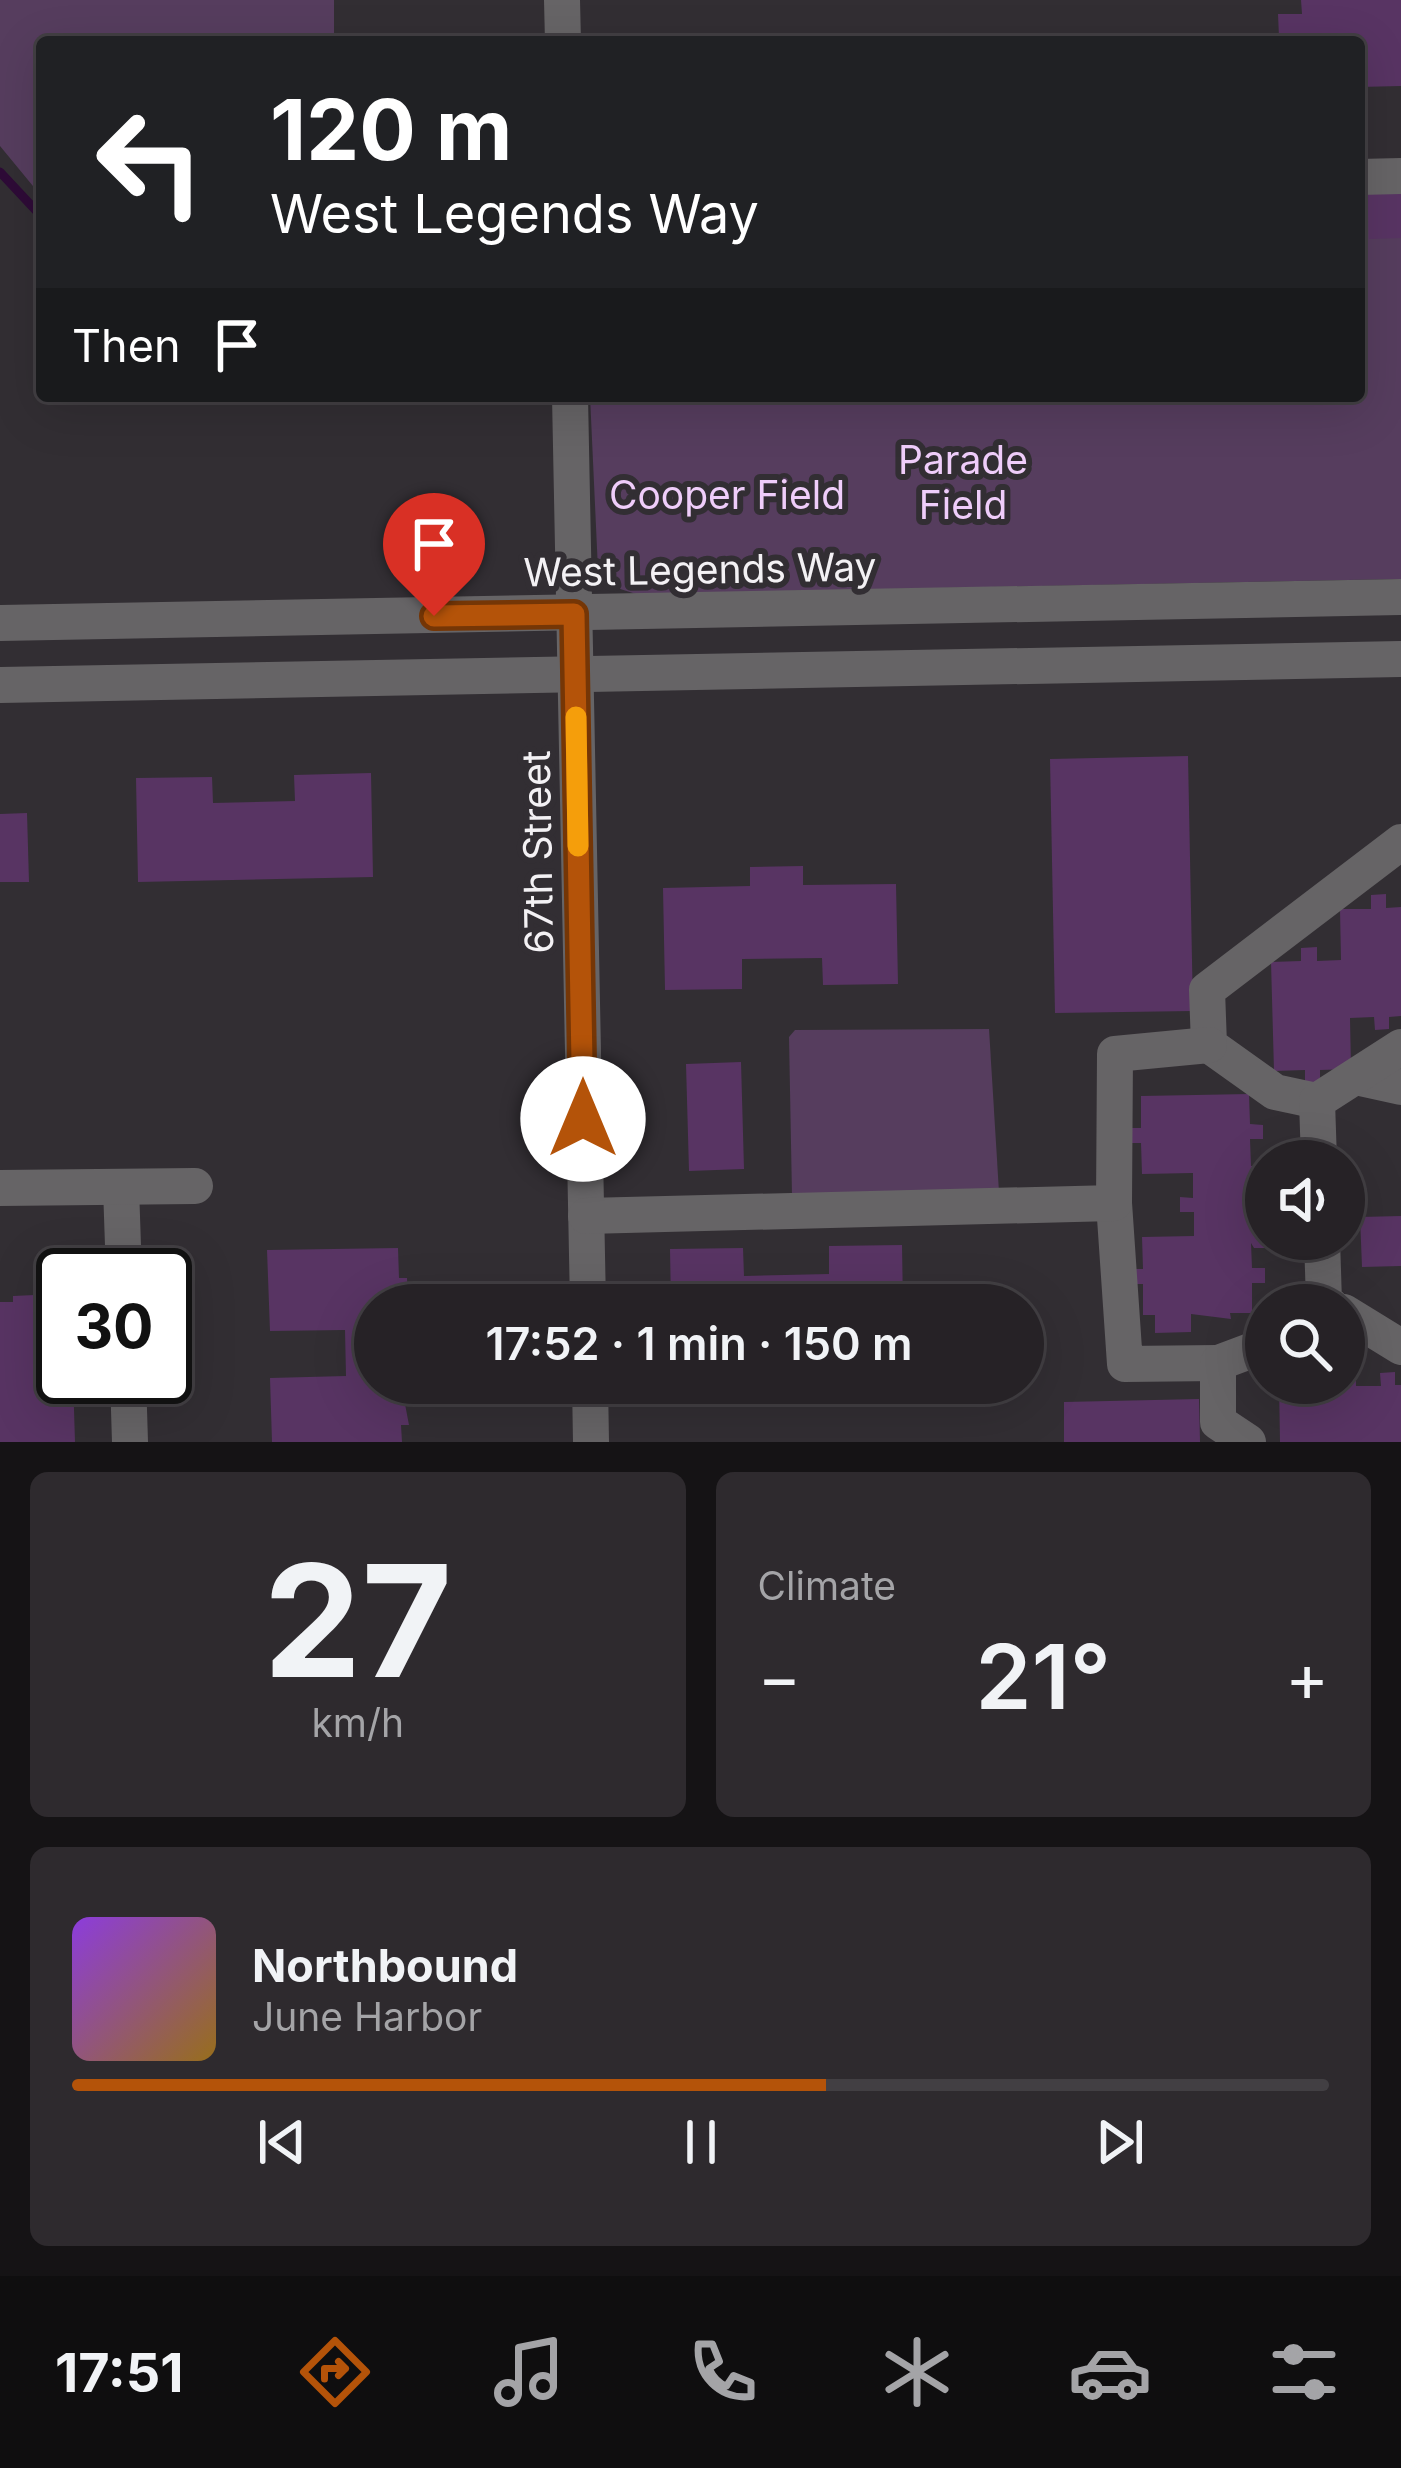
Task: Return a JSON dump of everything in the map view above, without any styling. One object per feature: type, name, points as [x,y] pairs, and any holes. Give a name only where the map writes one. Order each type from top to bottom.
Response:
[{"type":"street","points":[[562,0],[563,36]]},
{"type":"street","points":[[1365,177],[1401,176]]},
{"type":"street","name":"67th Street","points":[[570,402],[588,1284]]},
{"type":"street","name":"West Legends Way","points":[[0,623],[1401,597]]},
{"type":"street","points":[[0,685],[1401,659]]},
{"type":"street","points":[[1209,1046],[1207,990],[1401,842]]},
{"type":"street","points":[[1245,1353],[1218,1363],[1125,1364],[1114,1203],[1115,1054],[1209,1046],[1275,1092],[1317,1101],[1360,1078],[1401,1047]]},
{"type":"street","points":[[1360,1078],[1401,1087]]},
{"type":"street","points":[[1317,1101],[1318,1140]]},
{"type":"street","points":[[121,1186],[123,1248]]},
{"type":"street","points":[[0,1188],[195,1186]]},
{"type":"street","points":[[586,1216],[1114,1203]]},
{"type":"street","points":[[1365,1320],[1401,1347]]},
{"type":"street","points":[[1218,1363],[1218,1422],[1247,1442]]},
{"type":"street","points":[[129,1404],[130,1442]]},
{"type":"street","points":[[591,1404],[592,1442]]},
{"type":"green space","points":[[0,0],[334,0],[334,36],[36,36],[36,190],[0,146]]},
{"type":"green space","name":"Cooper Field","points":[[1401,185],[1401,579],[636,594],[614,587],[598,570],[590,402],[1365,402],[1365,186]]},
{"type":"green space","points":[[989,1029],[999,1192],[792,1196],[789,1037],[795,1030]]},
{"type":"building","points":[[1301,0],[1401,0],[1401,86],[1365,87],[1365,36],[1279,36],[1278,14],[1302,14]]},
{"type":"building","points":[[1368,194],[1401,194],[1401,238],[1369,239]]},
{"type":"building","points":[[1188,756],[1193,1011],[1055,1013],[1050,759]]},
{"type":"building","points":[[371,773],[373,877],[138,882],[136,778],[212,777],[213,803],[295,801],[294,775]]},
{"type":"building","points":[[27,813],[29,882],[0,882],[0,814]]},
{"type":"building","points":[[803,866],[803,885],[896,884],[898,984],[823,985],[822,958],[742,959],[742,989],[665,990],[663,888],[750,886],[750,867]]},
{"type":"building","points":[[1386,894],[1386,908],[1401,907],[1401,1016],[1389,1017],[1389,1029],[1375,1030],[1374,1017],[1350,1018],[1351,1069],[1320,1070],[1320,1083],[1305,1083],[1305,1070],[1274,1071],[1271,962],[1301,961],[1301,948],[1317,947],[1317,961],[1341,960],[1340,909],[1371,909],[1371,895]]},
{"type":"building","points":[[741,1062],[744,1169],[689,1171],[686,1064]]},
{"type":"building","points":[[1249,1094],[1250,1124],[1263,1125],[1263,1139],[1245,1140],[1245,1260],[1252,1260],[1252,1268],[1265,1268],[1265,1283],[1245,1284],[1245,1313],[1230,1313],[1231,1319],[1191,1314],[1191,1332],[1155,1333],[1155,1315],[1143,1315],[1143,1284],[1130,1284],[1130,1269],[1143,1269],[1142,1237],[1194,1236],[1194,1212],[1180,1212],[1180,1197],[1193,1198],[1193,1173],[1142,1174],[1141,1143],[1128,1143],[1128,1128],[1141,1128],[1141,1096]]},
{"type":"building","points":[[1401,1216],[1401,1266],[1362,1267],[1365,1217]]},
{"type":"building","points":[[902,1245],[903,1284],[671,1284],[670,1249],[743,1248],[744,1276],[829,1274],[829,1246]]},
{"type":"building","points":[[398,1248],[399,1278],[407,1278],[407,1284],[354,1284],[354,1404],[405,1404],[409,1425],[401,1425],[402,1442],[272,1442],[270,1378],[346,1376],[345,1330],[270,1331],[267,1250]]},
{"type":"building","points":[[36,1295],[36,1404],[74,1404],[75,1442],[0,1442],[0,1302],[13,1302],[13,1296]]},
{"type":"building","points":[[1395,1372],[1395,1385],[1401,1385],[1401,1442],[1280,1442],[1279,1404],[1365,1404],[1365,1386],[1381,1386],[1380,1373]]},
{"type":"building","points":[[1199,1399],[1200,1442],[1064,1442],[1064,1402]]},
{"type":"waterway","points":[[0,172],[36,211]]},
{"type":"slow traffic","points":[[576,717],[578,846]]},
{"type":"route","points":[[434,616],[574,614],[583,1119]]},
{"type":"park label","name":"Parade Field","points":[[963,482]]}]
